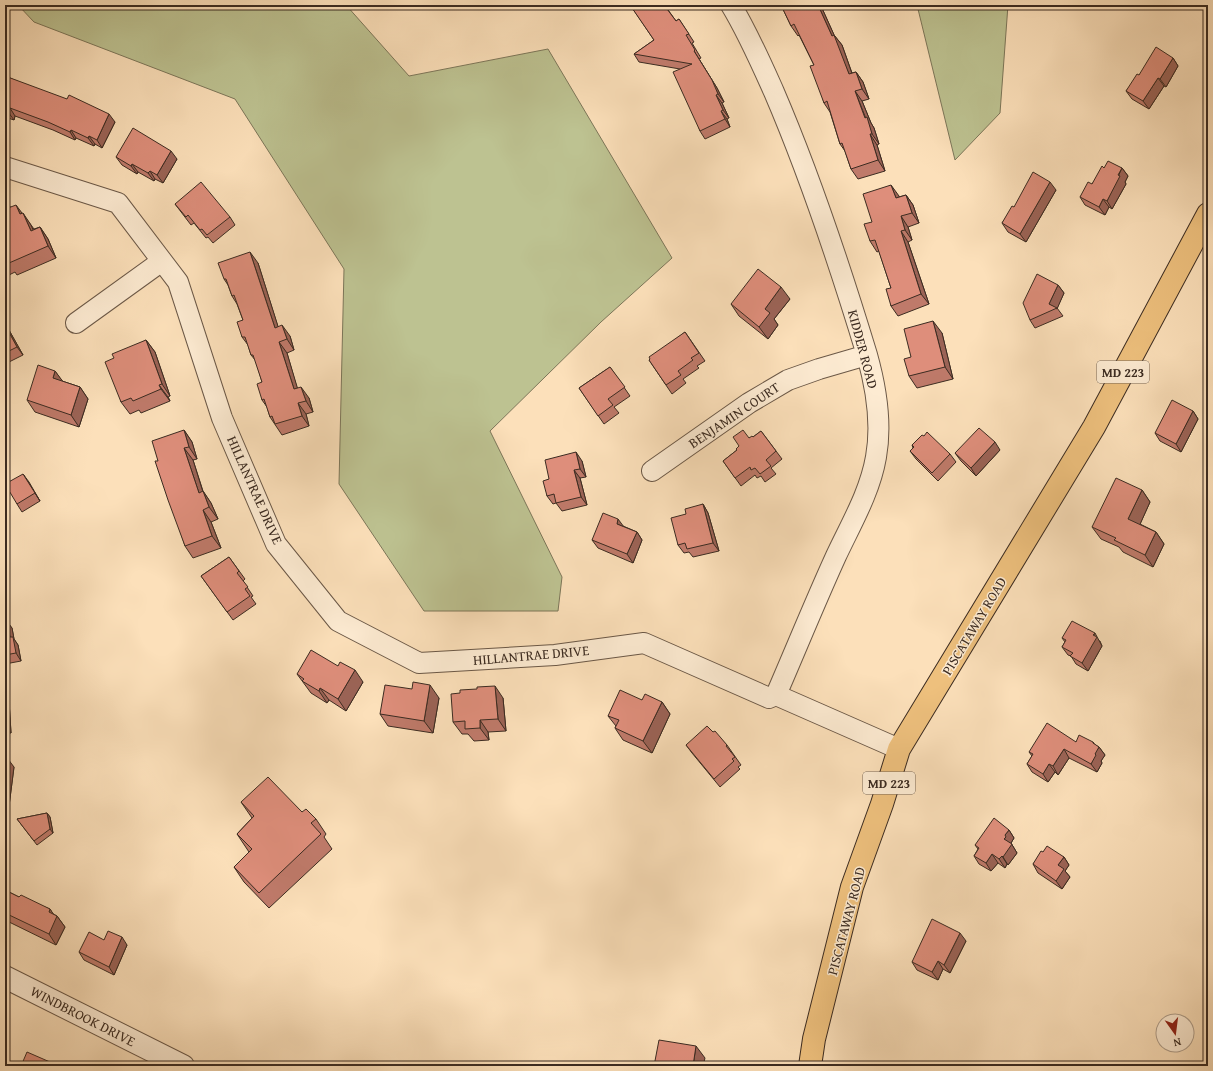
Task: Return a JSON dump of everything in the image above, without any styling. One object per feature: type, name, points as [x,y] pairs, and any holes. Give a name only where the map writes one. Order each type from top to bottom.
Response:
[{"type":"main road","name":"PISCATAWAY ROAD","points":[[810,1066],[814,1039],[852,887],[882,804],[899,749],[1094,427],[1208,214]]},
{"type":"street","name":"KIDDER ROAD","points":[[732,5],[765,73],[808,174],[873,374],[878,415],[876,457],[872,476],[776,695]]},
{"type":"street","name":"HILLANTRAE DRIVE","points":[[5,167],[118,203],[178,282],[222,418],[276,544],[338,621],[419,663],[555,655],[644,643],[769,698],[776,695],[899,749]]},
{"type":"street","points":[[76,323],[162,261]]},
{"type":"street","name":"BENJAMIN COURT","points":[[652,471],[749,402],[788,380],[819,368],[867,355]]},
{"type":"street","name":"WINDBROOK DRIVE","points":[[5,977],[183,1066]]},
{"type":"green space","points":[[18,5],[346,5],[409,76],[548,49],[672,258],[601,322],[490,431],[562,577],[558,611],[424,611],[339,484],[344,269],[235,99],[34,22]]},
{"type":"green space","points":[[917,5],[1008,5],[1000,113],[955,160]]},
{"type":"building","points":[[630,5],[664,5],[676,21],[679,19],[689,34],[686,35],[695,50],[694,51],[712,80],[718,94],[716,95],[723,110],[721,111],[725,119],[700,131],[673,72],[692,64],[634,54],[654,40]]},
{"type":"building","points":[[781,5],[818,5],[832,36],[834,35],[849,74],[856,72],[862,89],[855,91],[865,118],[867,117],[872,134],[870,134],[878,160],[851,169],[842,143],[840,144],[827,101],[824,103],[810,66],[814,65],[794,24],[791,26]]},
{"type":"building","points":[[1156,47],[1173,58],[1160,79],[1158,78],[1143,101],[1126,91],[1137,74],[1139,75]]},
{"type":"building","points":[[5,76],[67,99],[69,95],[109,114],[97,140],[89,136],[88,138],[71,130],[70,132],[10,108],[8,112],[5,111]]},
{"type":"building","points":[[133,128],[171,151],[157,175],[150,171],[148,173],[132,164],[131,166],[116,157]]},
{"type":"building","points":[[1108,161],[1122,168],[1118,175],[1120,176],[1107,201],[1103,199],[1099,207],[1080,197],[1088,182],[1092,184],[1102,166],[1104,168]]},
{"type":"building","points":[[1033,172],[1050,182],[1020,234],[1002,223],[1012,206],[1014,207]]},
{"type":"building","points":[[201,182],[230,217],[207,235],[202,229],[200,230],[188,215],[186,217],[175,204]]},
{"type":"building","points":[[891,185],[896,198],[906,195],[912,213],[901,216],[905,230],[901,231],[921,294],[891,306],[886,289],[891,288],[875,240],[870,241],[864,224],[872,222],[863,194]]},
{"type":"building","points":[[5,200],[8,208],[16,205],[20,214],[23,213],[31,231],[40,227],[48,246],[9,263],[8,260],[5,261]]},
{"type":"building","points":[[250,252],[275,328],[282,325],[287,339],[279,342],[294,389],[301,387],[306,401],[298,403],[302,416],[275,424],[272,416],[270,417],[264,399],[262,400],[257,384],[262,382],[253,355],[251,355],[245,337],[242,337],[237,322],[243,320],[234,295],[232,296],[218,263]]},
{"type":"building","points":[[758,269],[781,287],[765,309],[770,313],[759,327],[731,304]]},
{"type":"building","points":[[1037,274],[1058,285],[1049,304],[1057,308],[1030,320],[1023,303]]},
{"type":"building","points":[[933,321],[945,367],[909,376],[904,359],[911,357],[904,329]]},
{"type":"building","points":[[5,325],[17,347],[5,353]]},
{"type":"building","points":[[685,332],[699,353],[691,358],[693,360],[678,371],[681,375],[666,385],[649,360],[649,357]]},
{"type":"building","points":[[146,340],[162,384],[159,385],[161,389],[133,401],[131,398],[121,402],[105,362],[114,358],[112,354]]},
{"type":"building","points":[[38,365],[55,371],[53,378],[80,387],[71,415],[27,400]]},
{"type":"building","points":[[610,367],[625,387],[608,399],[613,405],[598,416],[579,388]]},
{"type":"building","points":[[1172,400],[1193,411],[1176,444],[1155,433]]},
{"type":"building","points":[[979,428],[995,442],[971,468],[955,453]]},
{"type":"building","points":[[184,430],[189,447],[184,448],[199,493],[203,491],[209,507],[203,510],[212,536],[185,546],[155,461],[158,461],[152,441]]},
{"type":"building","points":[[743,430],[749,438],[761,431],[776,451],[766,460],[771,466],[760,474],[755,468],[751,470],[750,467],[735,478],[723,461],[737,450],[736,449],[739,446],[733,437]]},
{"type":"building","points":[[927,432],[950,454],[932,473],[910,451],[914,447],[912,445]]},
{"type":"building","points":[[576,452],[580,469],[574,470],[581,497],[556,503],[554,494],[547,496],[543,481],[549,479],[545,460]]},
{"type":"building","points":[[23,474],[35,493],[17,504],[5,484]]},
{"type":"building","points":[[1116,478],[1142,490],[1128,519],[1156,532],[1145,555],[1114,540],[1116,538],[1092,527]]},
{"type":"building","points":[[703,504],[713,543],[687,549],[685,543],[678,545],[671,518],[686,514],[685,509]]},
{"type":"building","points":[[603,513],[618,519],[617,524],[637,532],[627,554],[592,540]]},
{"type":"building","points":[[229,557],[239,571],[237,573],[248,587],[245,589],[250,596],[227,612],[201,576]]},
{"type":"building","points":[[5,620],[10,637],[13,637],[16,653],[5,655]]},
{"type":"building","points":[[1072,621],[1095,633],[1093,635],[1097,637],[1082,663],[1070,656],[1073,653],[1062,647],[1066,640],[1062,638]]},
{"type":"building","points":[[311,650],[338,666],[340,662],[355,670],[338,699],[320,688],[319,691],[302,681],[304,679],[297,674]]},
{"type":"building","points":[[413,682],[430,685],[424,721],[380,714],[385,685],[412,689]]},
{"type":"building","points":[[495,686],[498,719],[480,720],[480,728],[465,729],[465,721],[453,722],[451,694],[460,693],[460,690]]},
{"type":"building","points":[[620,690],[642,700],[645,694],[662,702],[643,741],[615,728],[619,720],[608,716]]},
{"type":"building","points":[[1047,723],[1076,742],[1079,735],[1093,742],[1099,747],[1091,764],[1064,749],[1053,766],[1049,764],[1043,774],[1027,764],[1033,754],[1029,752]]},
{"type":"building","points":[[707,726],[713,732],[715,731],[735,757],[732,759],[734,761],[714,779],[686,745]]},
{"type":"building","points":[[5,759],[8,759],[5,788]]},
{"type":"building","points":[[268,777],[302,812],[306,809],[316,819],[311,823],[321,834],[259,893],[234,867],[252,849],[237,834],[254,816],[241,802]]},
{"type":"building","points":[[47,813],[50,829],[34,841],[17,819]]},
{"type":"building","points":[[994,818],[1009,830],[1004,839],[1012,844],[1003,857],[1002,856],[999,859],[992,854],[986,863],[974,856],[979,848],[975,845]]},
{"type":"building","points":[[1047,846],[1064,857],[1058,865],[1064,869],[1056,881],[1033,864],[1041,851],[1043,852]]},
{"type":"building","points":[[5,890],[19,897],[21,895],[50,909],[49,912],[57,916],[49,934],[5,913]]},
{"type":"building","points":[[932,919],[960,933],[944,965],[938,961],[932,972],[912,962]]},
{"type":"building","points":[[108,931],[122,937],[109,967],[79,952],[89,932],[104,940]]},
{"type":"building","points":[[659,1040],[696,1046],[693,1066],[654,1066]]},
{"type":"building","points":[[27,1052],[50,1062],[48,1066],[21,1066]]}]
